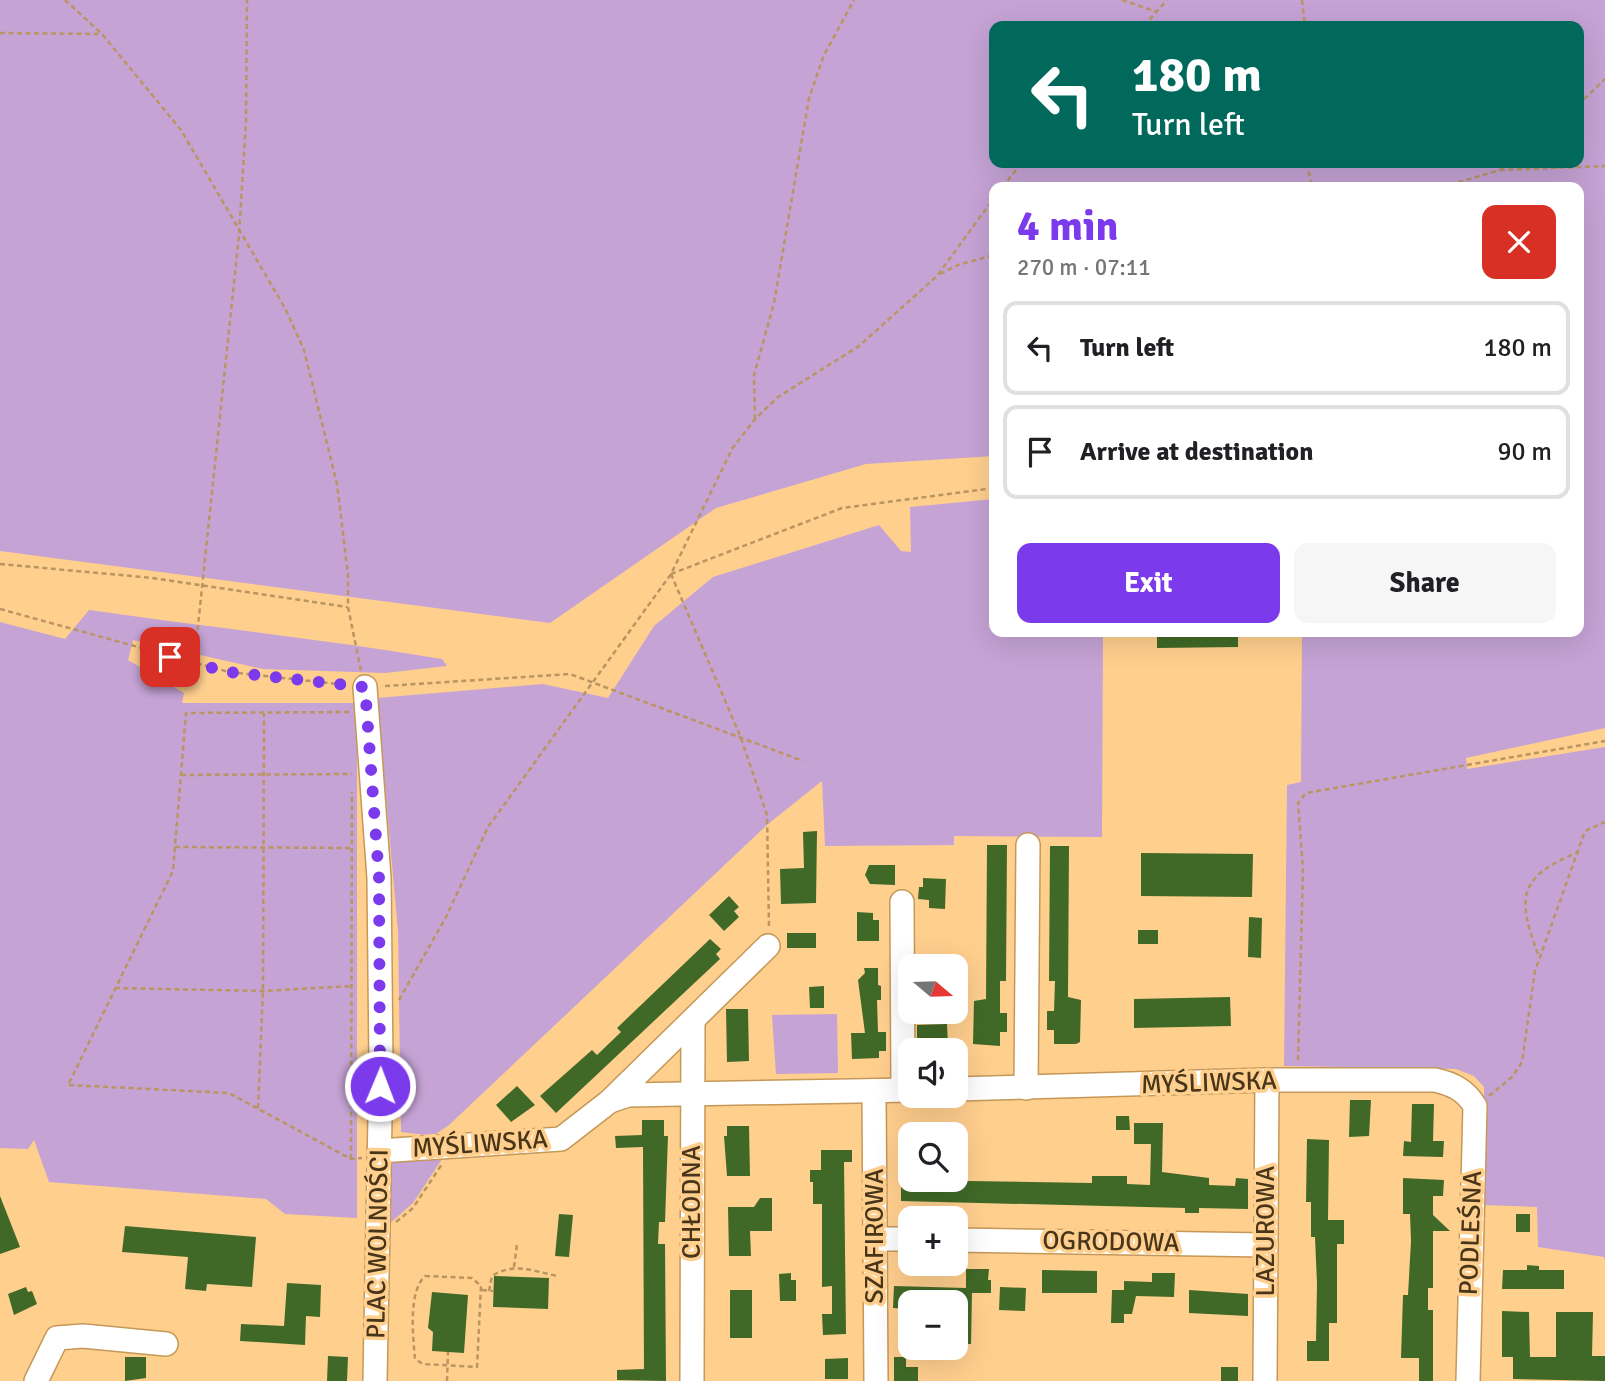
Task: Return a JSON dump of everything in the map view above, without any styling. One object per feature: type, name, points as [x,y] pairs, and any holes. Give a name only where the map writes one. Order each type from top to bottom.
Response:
[{"type":"street","name":"PLAC WOLNOŚCI","points":[[365,687],[379,878],[381,1034],[375,1381]]},
{"type":"street","points":[[1026,1088],[1028,845]]},
{"type":"street","points":[[902,902],[909,1038]]},
{"type":"street","name":"MYŚLIWSKA","points":[[379,1154],[452,1145],[561,1139],[610,1101],[693,1023],[768,946]]},
{"type":"street","name":"CHŁODNA","points":[[692,1381],[693,1023]]},
{"type":"street","name":"MYŚLIWSKA","points":[[968,1094],[1026,1088],[1268,1080],[1435,1080],[1468,1098]]},
{"type":"street","name":"LAZUROWA","points":[[1265,1381],[1268,1080]]},
{"type":"street","name":"SZAFIROWA","points":[[874,1091],[876,1381]]},
{"type":"street","name":"MYŚLIWSKA","points":[[610,1101],[628,1095],[898,1093]]},
{"type":"street","name":"PODLEŚNA","points":[[1468,1098],[1468,1381]]},
{"type":"street","points":[[875,1239],[898,1239]]},
{"type":"street","name":"OGRODOWA","points":[[968,1240],[1266,1245]]},
{"type":"street","points":[[36,1381],[57,1338],[83,1336],[166,1344]]},
{"type":"path","points":[[65,0],[102,34],[181,130],[239,235],[286,310],[304,350],[337,484],[348,575],[348,607],[365,687]]},
{"type":"path","points":[[194,664],[239,235],[246,121],[247,0]]},
{"type":"path","points":[[755,419],[754,374],[774,303],[808,99],[824,55],[854,0]]},
{"type":"path","points":[[1122,0],[1157,12]]},
{"type":"path","points":[[1149,21],[1167,0]]},
{"type":"path","points":[[1302,0],[1304,21]]},
{"type":"path","points":[[0,33],[102,34]]},
{"type":"path","points":[[1584,99],[1605,79]]},
{"type":"path","points":[[1584,167],[1605,166]]},
{"type":"path","points":[[1006,182],[1018,168]]},
{"type":"path","points":[[1459,182],[1500,170],[1552,168]]},
{"type":"path","points":[[381,1034],[446,917],[488,827],[671,574],[732,449],[755,419],[778,397],[859,346],[937,275],[989,205]]},
{"type":"path","points":[[937,275],[958,265],[989,256]]},
{"type":"path","points":[[671,574],[842,508],[989,489]]},
{"type":"path","points":[[0,564],[153,578],[348,607]]},
{"type":"path","points":[[671,574],[741,738],[766,815],[768,946]]},
{"type":"path","points":[[0,609],[229,672],[365,687],[570,674],[803,761]]},
{"type":"path","points":[[353,712],[186,713],[173,871],[68,1085],[229,1093],[351,1159],[379,1154]]},
{"type":"path","points":[[258,1108],[262,991],[264,713]]},
{"type":"path","points":[[1298,1081],[1303,870],[1298,803],[1306,793],[1409,773],[1603,742]]},
{"type":"path","points":[[181,775],[352,774],[352,762]]},
{"type":"path","points":[[351,1159],[352,787]]},
{"type":"path","points":[[1468,1098],[1500,1088],[1522,1062],[1530,996],[1539,957],[1585,831],[1605,822]]},
{"type":"path","points":[[175,847],[352,848]]},
{"type":"path","points":[[1539,957],[1526,914],[1526,896],[1534,878],[1548,864],[1579,852]]},
{"type":"path","points":[[115,988],[262,991],[352,986]]},
{"type":"path","points":[[392,1231],[394,1224],[413,1208],[427,1189],[452,1145]]},
{"type":"path","points":[[514,1267],[517,1244]]},
{"type":"path","points":[[482,1290],[491,1291],[492,1276],[505,1268],[514,1267],[557,1276]]},
{"type":"path","points":[[425,1276],[472,1278],[480,1283],[482,1290],[477,1367],[447,1367],[423,1364],[415,1359],[415,1304],[419,1282],[425,1276]]},
{"type":"path","points":[[447,1381],[448,1352]]},
{"type":"shaded area","points":[[0,0],[1605,0],[1605,728],[1466,758],[1467,769],[1605,747],[1605,1260],[1604,1257],[1538,1247],[1537,1207],[1484,1205],[1484,1087],[1474,1076],[1456,1069],[1284,1066],[1287,785],[1301,782],[1302,637],[1584,637],[1584,182],[989,182],[989,456],[866,464],[716,508],[550,623],[0,551]]},
{"type":"shaded area","points":[[989,499],[989,637],[1103,637],[1102,837],[954,836],[954,845],[825,846],[822,781],[768,824],[449,1125],[433,1136],[401,1132],[398,931],[377,698],[543,684],[608,698],[654,626],[713,577],[879,525],[901,551],[911,552],[910,507]]},
{"type":"shaded area","points":[[89,610],[398,652],[442,659],[447,666],[385,673],[263,669],[133,640],[128,660],[184,693],[182,703],[357,703],[357,1218],[285,1214],[266,1199],[49,1182],[34,1140],[28,1149],[0,1148],[0,622],[65,639]]},
{"type":"shaded area","points":[[837,1014],[838,1073],[776,1074],[772,1015]]},
{"type":"shaded area","points":[[448,1150],[413,1203],[388,1225],[388,1167],[396,1157]]},
{"type":"building","points":[[1157,637],[1238,637],[1238,647],[1157,648]]},
{"type":"building","points":[[817,831],[816,903],[781,904],[780,869],[804,868],[803,832]]},
{"type":"building","points":[[987,845],[1007,845],[1006,981],[1000,981],[1000,1013],[1007,1013],[1007,1032],[1000,1032],[1000,1046],[973,1044],[974,1001],[986,999]]},
{"type":"building","points":[[1050,846],[1069,846],[1068,997],[1081,1000],[1080,1042],[1076,1044],[1054,1044],[1054,1030],[1047,1030],[1047,1011],[1054,1011],[1055,981],[1049,981]]},
{"type":"building","points":[[1141,853],[1253,854],[1252,897],[1141,896]]},
{"type":"building","points":[[869,865],[895,865],[895,885],[870,884],[865,875]]},
{"type":"building","points":[[923,878],[946,879],[945,909],[929,908],[929,900],[918,899]]},
{"type":"building","points":[[729,896],[739,907],[734,911],[739,917],[724,931],[709,915]]},
{"type":"building","points":[[857,912],[873,913],[873,920],[879,920],[879,941],[857,941]]},
{"type":"building","points":[[1249,917],[1262,918],[1261,958],[1248,957]]},
{"type":"building","points":[[1138,930],[1158,930],[1158,944],[1138,944]]},
{"type":"building","points":[[787,933],[816,933],[816,948],[787,948]]},
{"type":"building","points":[[710,939],[721,949],[716,954],[720,959],[556,1113],[540,1096],[592,1050],[597,1055],[621,1032],[617,1028]]},
{"type":"building","points":[[864,968],[878,968],[881,1000],[877,1000],[878,1032],[886,1032],[886,1051],[879,1051],[879,1058],[852,1059],[851,1033],[865,1033],[858,980],[865,973]]},
{"type":"building","points":[[824,986],[824,1008],[810,1008],[809,987]]},
{"type":"building","points":[[1230,997],[1231,1026],[1134,1028],[1134,999]]},
{"type":"building","points":[[726,1009],[748,1009],[749,1061],[727,1062]]},
{"type":"building","points":[[947,1024],[948,1038],[917,1038],[917,1025]]},
{"type":"building","points":[[517,1086],[535,1105],[511,1122],[496,1105]]},
{"type":"building","points":[[1350,1100],[1371,1100],[1369,1136],[1349,1137]]},
{"type":"building","points":[[1412,1104],[1434,1104],[1433,1141],[1444,1141],[1443,1157],[1403,1156],[1404,1141],[1411,1142]]},
{"type":"building","points":[[1116,1116],[1129,1116],[1130,1130],[1116,1130]]},
{"type":"building","points":[[642,1120],[664,1120],[664,1136],[668,1136],[665,1222],[659,1222],[658,1244],[665,1244],[666,1381],[617,1380],[617,1370],[644,1369],[643,1147],[616,1148],[615,1136],[642,1135]]},
{"type":"building","points":[[1134,1123],[1163,1123],[1162,1172],[1209,1178],[1209,1185],[1235,1186],[1236,1178],[1248,1179],[1248,1209],[1199,1208],[1199,1213],[1185,1213],[1185,1208],[901,1201],[901,1192],[968,1192],[968,1181],[1092,1183],[1092,1176],[1127,1176],[1127,1184],[1150,1185],[1151,1144],[1134,1144]]},
{"type":"building","points":[[727,1126],[749,1126],[750,1176],[727,1176],[724,1136],[727,1136]]},
{"type":"building","points":[[1307,1139],[1329,1140],[1328,1220],[1344,1220],[1344,1244],[1337,1244],[1337,1323],[1329,1323],[1329,1361],[1307,1361],[1307,1341],[1316,1341],[1317,1284],[1315,1237],[1311,1237],[1311,1202],[1306,1202]]},
{"type":"building","points":[[821,1150],[852,1150],[852,1162],[844,1162],[846,1334],[823,1335],[822,1314],[832,1314],[832,1286],[822,1287],[822,1204],[813,1204],[813,1182],[810,1182],[810,1170],[821,1170]]},
{"type":"building","points":[[1403,1178],[1444,1180],[1443,1196],[1433,1196],[1433,1215],[1450,1231],[1433,1231],[1433,1288],[1428,1288],[1428,1310],[1433,1310],[1433,1381],[1419,1381],[1419,1358],[1401,1358],[1403,1295],[1408,1295],[1411,1241],[1410,1214],[1403,1214]]},
{"type":"building","points":[[0,1196],[20,1247],[0,1254]]},
{"type":"building","points":[[760,1198],[772,1198],[772,1231],[750,1231],[751,1256],[729,1256],[728,1207],[754,1207]]},
{"type":"building","points":[[559,1214],[573,1215],[569,1257],[555,1256]]},
{"type":"building","points":[[1516,1214],[1530,1214],[1530,1232],[1516,1232]]},
{"type":"building","points":[[125,1226],[256,1237],[252,1287],[207,1284],[206,1291],[185,1289],[188,1257],[122,1252]]},
{"type":"building","points":[[1527,1265],[1539,1266],[1539,1270],[1564,1270],[1564,1289],[1502,1289],[1503,1270],[1527,1270]]},
{"type":"building","points":[[968,1269],[989,1269],[991,1293],[972,1293],[971,1344],[968,1344],[968,1290],[898,1290],[898,1308],[893,1308],[894,1286],[966,1288]]},
{"type":"building","points":[[1042,1270],[1097,1271],[1097,1293],[1042,1293]]},
{"type":"building","points":[[791,1273],[791,1280],[796,1280],[796,1301],[780,1301],[779,1274]]},
{"type":"building","points":[[1152,1273],[1175,1273],[1174,1297],[1136,1296],[1132,1314],[1124,1314],[1124,1323],[1111,1323],[1112,1290],[1124,1290],[1124,1281],[1152,1282]]},
{"type":"building","points":[[494,1276],[549,1278],[548,1309],[493,1307]]},
{"type":"building","points":[[287,1283],[321,1285],[320,1317],[306,1316],[305,1345],[240,1341],[241,1324],[284,1326]]},
{"type":"building","points":[[26,1287],[28,1292],[32,1291],[37,1304],[14,1315],[8,1294]]},
{"type":"building","points":[[1000,1287],[1026,1288],[1025,1311],[999,1310]]},
{"type":"building","points":[[730,1290],[752,1290],[752,1338],[730,1338]]},
{"type":"building","points":[[1189,1290],[1248,1294],[1248,1316],[1189,1313]]},
{"type":"building","points":[[432,1292],[468,1295],[464,1353],[432,1351],[433,1332],[428,1328]]},
{"type":"building","points":[[1502,1311],[1529,1312],[1530,1357],[1556,1357],[1556,1312],[1593,1312],[1592,1356],[1605,1356],[1605,1381],[1513,1379],[1513,1357],[1502,1357]]},
{"type":"building","points":[[328,1356],[348,1357],[347,1381],[327,1381]]},
{"type":"building","points":[[125,1357],[146,1357],[146,1378],[125,1381]]},
{"type":"building","points":[[894,1357],[906,1360],[906,1367],[918,1367],[918,1381],[894,1381]]},
{"type":"building","points":[[848,1358],[848,1379],[825,1379],[825,1359]]},
{"type":"building","points":[[1221,1367],[1238,1367],[1238,1381],[1221,1381]]},
{"type":"route","points":[[170,657],[229,672],[365,687],[379,878],[380,1086]]}]
